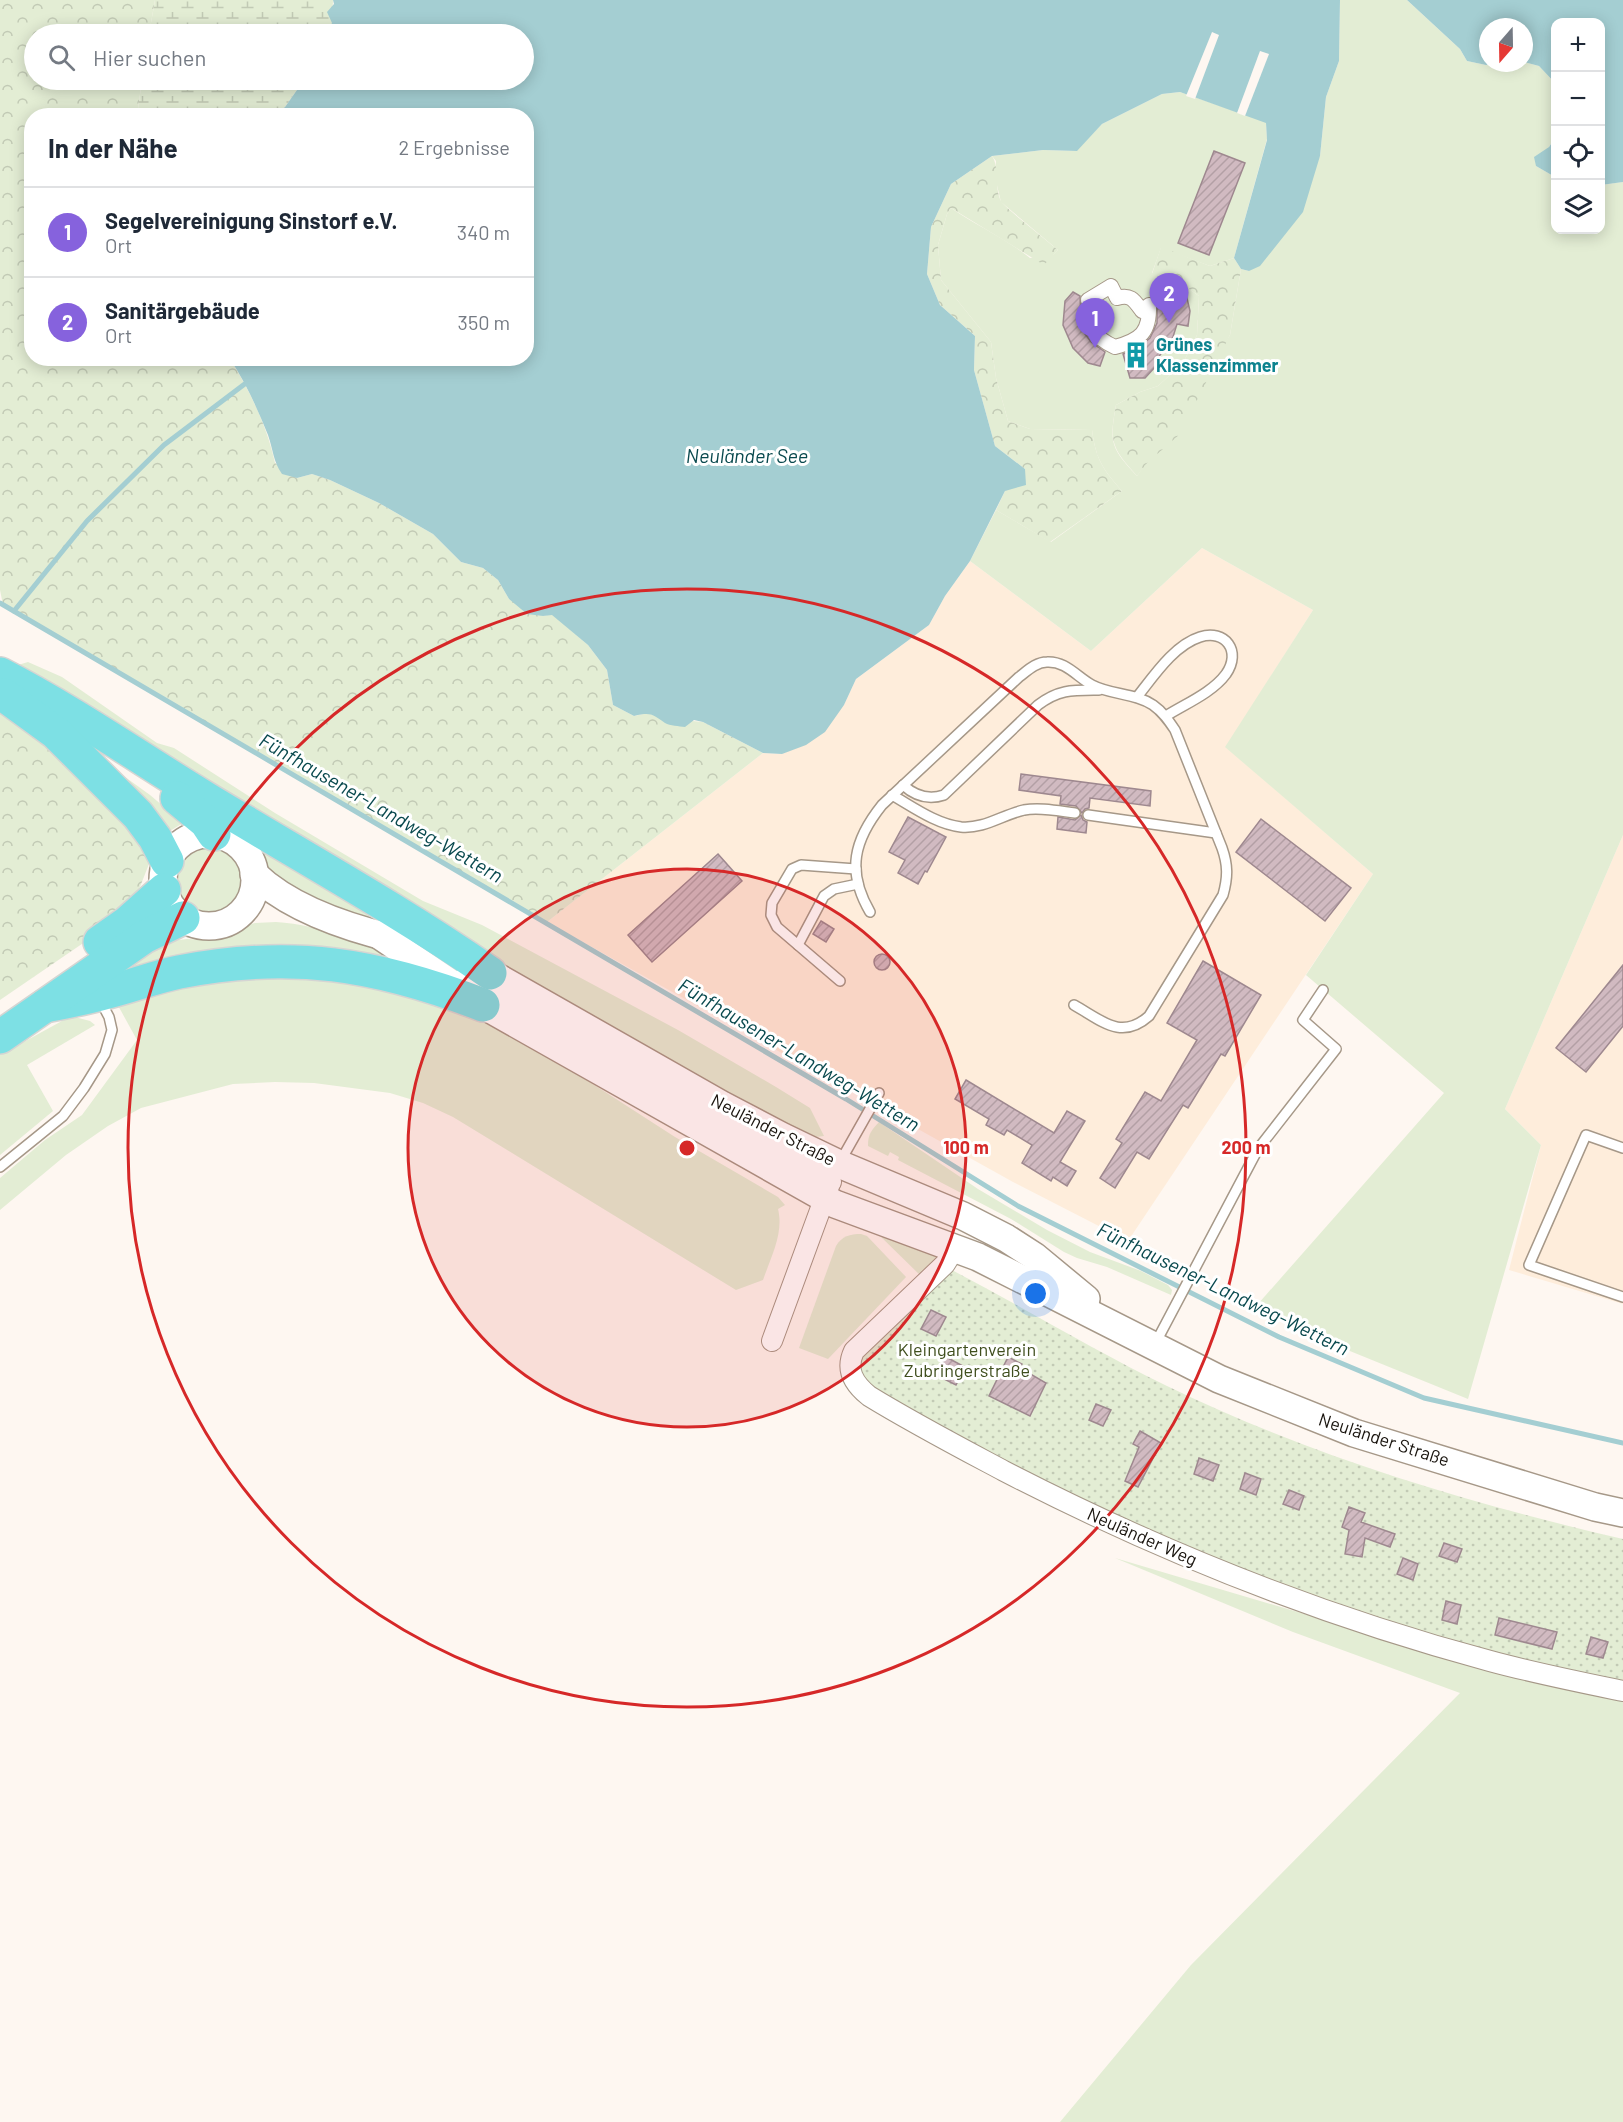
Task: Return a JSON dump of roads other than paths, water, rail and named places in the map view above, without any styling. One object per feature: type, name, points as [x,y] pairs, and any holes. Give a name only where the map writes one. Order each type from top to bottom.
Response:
[{"type":"highway","points":[[0,674],[47,698],[173,778],[436,936],[490,973]]},
{"type":"highway","points":[[0,682],[172,794],[206,822],[214,834]]},
{"type":"highway","points":[[0,692],[56,733],[138,815],[155,838],[165,876],[127,923],[0,1011]]},
{"type":"highway","points":[[0,1037],[144,937],[183,918]]},
{"type":"highway","points":[[45,1006],[97,995],[176,973],[206,968],[290,961],[322,962],[365,969],[415,981],[483,1005]]},
{"type":"main road","name":"Neuländer Straße","points":[[214,834],[241,847],[252,864],[254,874],[275,892],[332,919],[431,949],[490,973],[722,1105],[831,1181],[855,1213],[999,1266],[1220,1379],[1354,1433],[1595,1507],[1623,1513]]},
{"type":"main road","points":[[183,918],[171,906],[165,876],[175,849],[186,840],[200,835],[214,834]]},
{"type":"main road","points":[[240,914],[252,896],[254,874]]},
{"type":"main road","name":"Neuländer Straße","points":[[183,918],[197,924],[213,926],[253,911],[276,911],[332,919]]},
{"type":"main road","name":"Neuländer Straße","points":[[379,935],[483,1005],[831,1181],[963,1216],[1006,1238],[1034,1256],[1110,1319],[1154,1347]]},
{"type":"street","points":[[1111,286],[1117,298],[1125,296],[1135,300],[1142,311],[1149,305],[1150,321],[1143,334],[1115,347],[1097,337],[1090,327],[1088,315],[1091,304],[1088,300],[1111,286]]},
{"type":"street","points":[[379,935],[454,970],[831,1181],[772,1341]]},
{"type":"street","name":"Neuländer Weg","points":[[955,1248],[945,1264],[854,1351],[849,1364],[850,1371],[856,1383],[869,1396],[964,1450],[1055,1497],[1251,1584],[1418,1640],[1490,1661],[1623,1691]]},
{"type":"lane","points":[[1137,697],[1163,664],[1183,646],[1199,637],[1212,635],[1224,639],[1231,647],[1234,658],[1226,674],[1207,691],[1166,716]]},
{"type":"lane","points":[[870,912],[858,884],[857,847],[868,823],[892,795],[1019,677],[1035,665],[1045,661],[1067,667],[1089,684],[1102,690]]},
{"type":"lane","points":[[903,785],[929,798],[949,792],[1038,705],[1060,692],[1102,690],[1137,697],[1154,705],[1166,716],[1175,730],[1227,865],[1227,880],[1223,895],[1149,1016],[1138,1025],[1126,1029],[1112,1027],[1074,1005]]},
{"type":"lane","points":[[892,795],[941,821],[961,827],[977,826],[1025,810],[1045,809],[1076,813]]},
{"type":"lane","points":[[1088,815],[1216,833]]},
{"type":"lane","points":[[840,981],[777,927],[771,915],[772,903],[792,869],[801,865],[856,869]]},
{"type":"lane","points":[[798,945],[824,896],[834,889],[858,884]]},
{"type":"lane","points":[[1154,1347],[1188,1278],[1258,1149],[1336,1049],[1303,1020],[1323,990]]},
{"type":"lane","points":[[0,1167],[63,1116],[105,1054],[112,1030],[109,1017],[97,995]]},
{"type":"lane","points":[[831,1181],[879,1093]]},
{"type":"lane","points":[[1623,1148],[1586,1135],[1529,1265],[1623,1297]]},
{"type":"water","name":"Neuländer See","points":[[333,0],[1340,0],[1339,61],[1326,97],[1320,156],[1303,212],[1260,266],[1249,271],[1241,269],[1234,258],[1267,140],[1266,123],[1180,92],[1162,94],[1102,124],[1077,151],[1043,150],[992,156],[951,184],[931,227],[927,274],[940,305],[975,336],[974,370],[995,446],[1025,469],[1026,485],[1005,491],[970,561],[945,596],[929,625],[856,679],[844,705],[825,732],[806,745],[782,754],[763,753],[703,722],[694,720],[685,727],[672,725],[651,715],[634,716],[613,705],[607,670],[588,645],[552,615],[527,614],[509,599],[498,580],[483,568],[461,562],[433,534],[379,503],[330,480],[312,474],[297,478],[282,474],[279,469],[255,405],[234,366],[534,366],[534,108],[284,108],[297,90],[534,90],[534,24],[332,24],[327,12],[334,4]]},
{"type":"water","points":[[1407,0],[1623,0],[1623,182],[1605,184],[1605,18],[1551,18],[1551,79],[1539,66],[1533,64],[1533,18],[1479,18],[1479,64],[1467,61],[1460,49]]},
{"type":"water","points":[[1551,144],[1551,175],[1536,166],[1534,157]]},
{"type":"waterway","points":[[14,611],[87,521],[164,445],[246,383]]},
{"type":"waterway","name":"Fünfhausener-Landweg-Wettern","points":[[0,603],[846,1099],[1018,1206],[1279,1337],[1424,1398],[1623,1443]]},
{"type":"place","name":"Sanitärgebäude","points":[[1169,323]]},
{"type":"place","name":"Segelvereinigung Sinstorf e.V.","points":[[1095,348]]},
{"type":"place","name":"Grünes Klassenzimmer","points":[[1136,355]]},
{"type":"park label","name":"Kleingartenverein Zubringerstraße","points":[[967,1360]]}]
